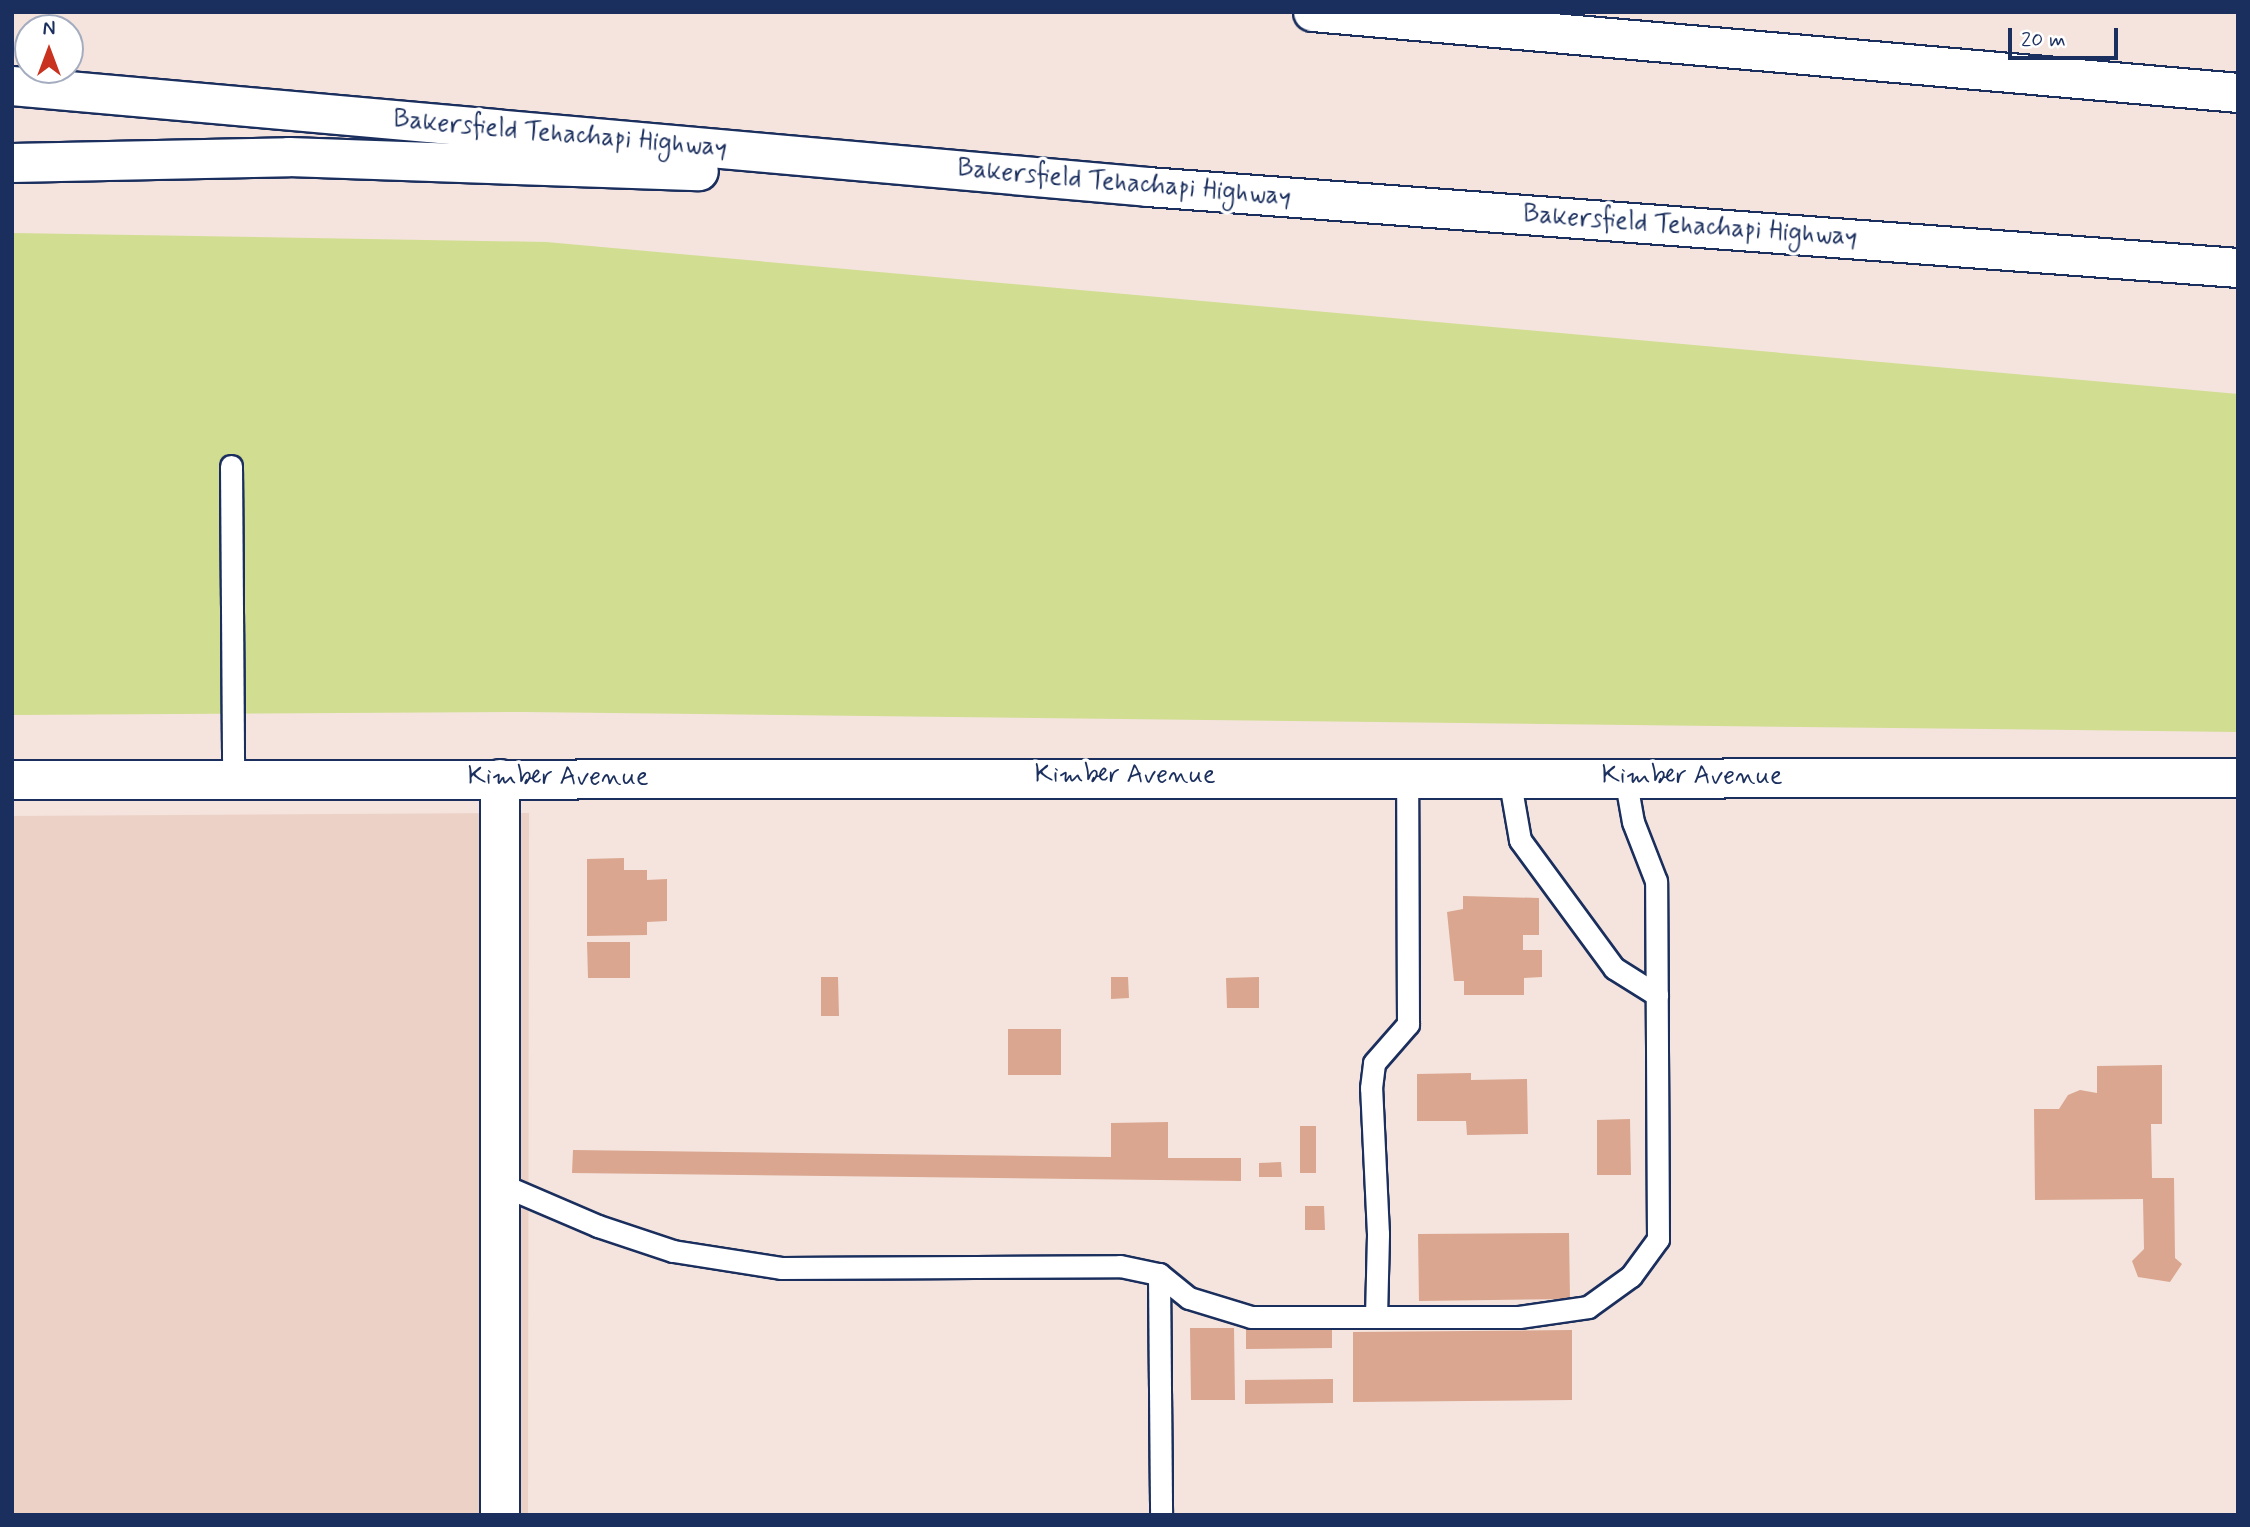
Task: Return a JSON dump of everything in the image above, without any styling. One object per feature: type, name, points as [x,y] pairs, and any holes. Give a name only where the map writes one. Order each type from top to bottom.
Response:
[{"type":"main road","points":[[1313,12],[2238,93]]},
{"type":"main road","name":"Bakersfield Tehachapi Highway","points":[[12,86],[1148,187],[2238,268]]},
{"type":"main road","points":[[12,163],[289,157],[1148,187]]},
{"type":"main road","name":"Kimber Avenue","points":[[12,780],[1407,776],[2238,778]]},
{"type":"main road","points":[[500,779],[500,1515]]},
{"type":"lane","points":[[231,466],[233,779]]},
{"type":"lane","points":[[1376,1317],[1378,1234],[1371,1088],[1374,1063],[1408,1024],[1407,776]]},
{"type":"lane","points":[[1509,777],[1520,840],[1614,968],[1657,995]]},
{"type":"lane","points":[[500,1184],[598,1226],[673,1251],[780,1268],[1119,1266],[1159,1274],[1189,1298],[1251,1317],[1519,1317],[1588,1307],[1630,1276],[1658,1239],[1656,881],[1633,822],[1625,777]]},
{"type":"lane","points":[[1159,1274],[1161,1515]]},
{"type":"shaded area","points":[[529,813],[528,1515],[12,1515],[12,816]]},
{"type":"green space","points":[[12,233],[546,242],[2238,394],[2238,732],[525,712],[12,715]]},
{"type":"building","points":[[624,858],[624,870],[647,870],[647,880],[667,879],[667,921],[647,922],[647,935],[587,936],[587,859]]},
{"type":"building","points":[[1463,896],[1539,898],[1539,935],[1523,935],[1523,950],[1542,950],[1542,977],[1524,978],[1524,995],[1464,995],[1464,981],[1454,981],[1447,912],[1463,909]]},
{"type":"building","points":[[587,942],[630,942],[630,978],[588,978]]},
{"type":"building","points":[[821,977],[838,977],[839,1016],[821,1016]]},
{"type":"building","points":[[1111,977],[1128,977],[1129,998],[1111,999]]},
{"type":"building","points":[[1259,977],[1259,1008],[1227,1008],[1226,978]]},
{"type":"building","points":[[1008,1029],[1061,1029],[1061,1075],[1008,1075]]},
{"type":"building","points":[[2162,1065],[2162,1124],[2151,1124],[2152,1178],[2174,1178],[2175,1258],[2182,1264],[2170,1282],[2138,1277],[2132,1261],[2144,1249],[2143,1199],[2035,1200],[2034,1109],[2059,1109],[2068,1095],[2080,1090],[2097,1093],[2097,1066]]},
{"type":"building","points":[[1471,1073],[1471,1080],[1527,1079],[1528,1134],[1467,1135],[1466,1121],[1417,1121],[1417,1074]]},
{"type":"building","points":[[1630,1119],[1631,1175],[1597,1175],[1597,1120]]},
{"type":"building","points":[[1168,1122],[1168,1158],[1241,1158],[1241,1181],[572,1173],[573,1150],[1111,1157],[1111,1123]]},
{"type":"building","points":[[1300,1126],[1316,1126],[1316,1173],[1300,1173]]},
{"type":"building","points":[[1281,1162],[1282,1177],[1259,1177],[1259,1163]]},
{"type":"building","points":[[1305,1206],[1324,1206],[1325,1230],[1305,1230]]},
{"type":"building","points":[[1569,1233],[1570,1299],[1419,1301],[1418,1234]]},
{"type":"building","points":[[1332,1327],[1332,1348],[1246,1349],[1246,1328]]},
{"type":"building","points":[[1190,1328],[1234,1328],[1235,1400],[1191,1400]]},
{"type":"building","points":[[1572,1330],[1572,1400],[1353,1402],[1353,1332]]},
{"type":"building","points":[[1333,1379],[1333,1403],[1245,1404],[1245,1380]]}]
